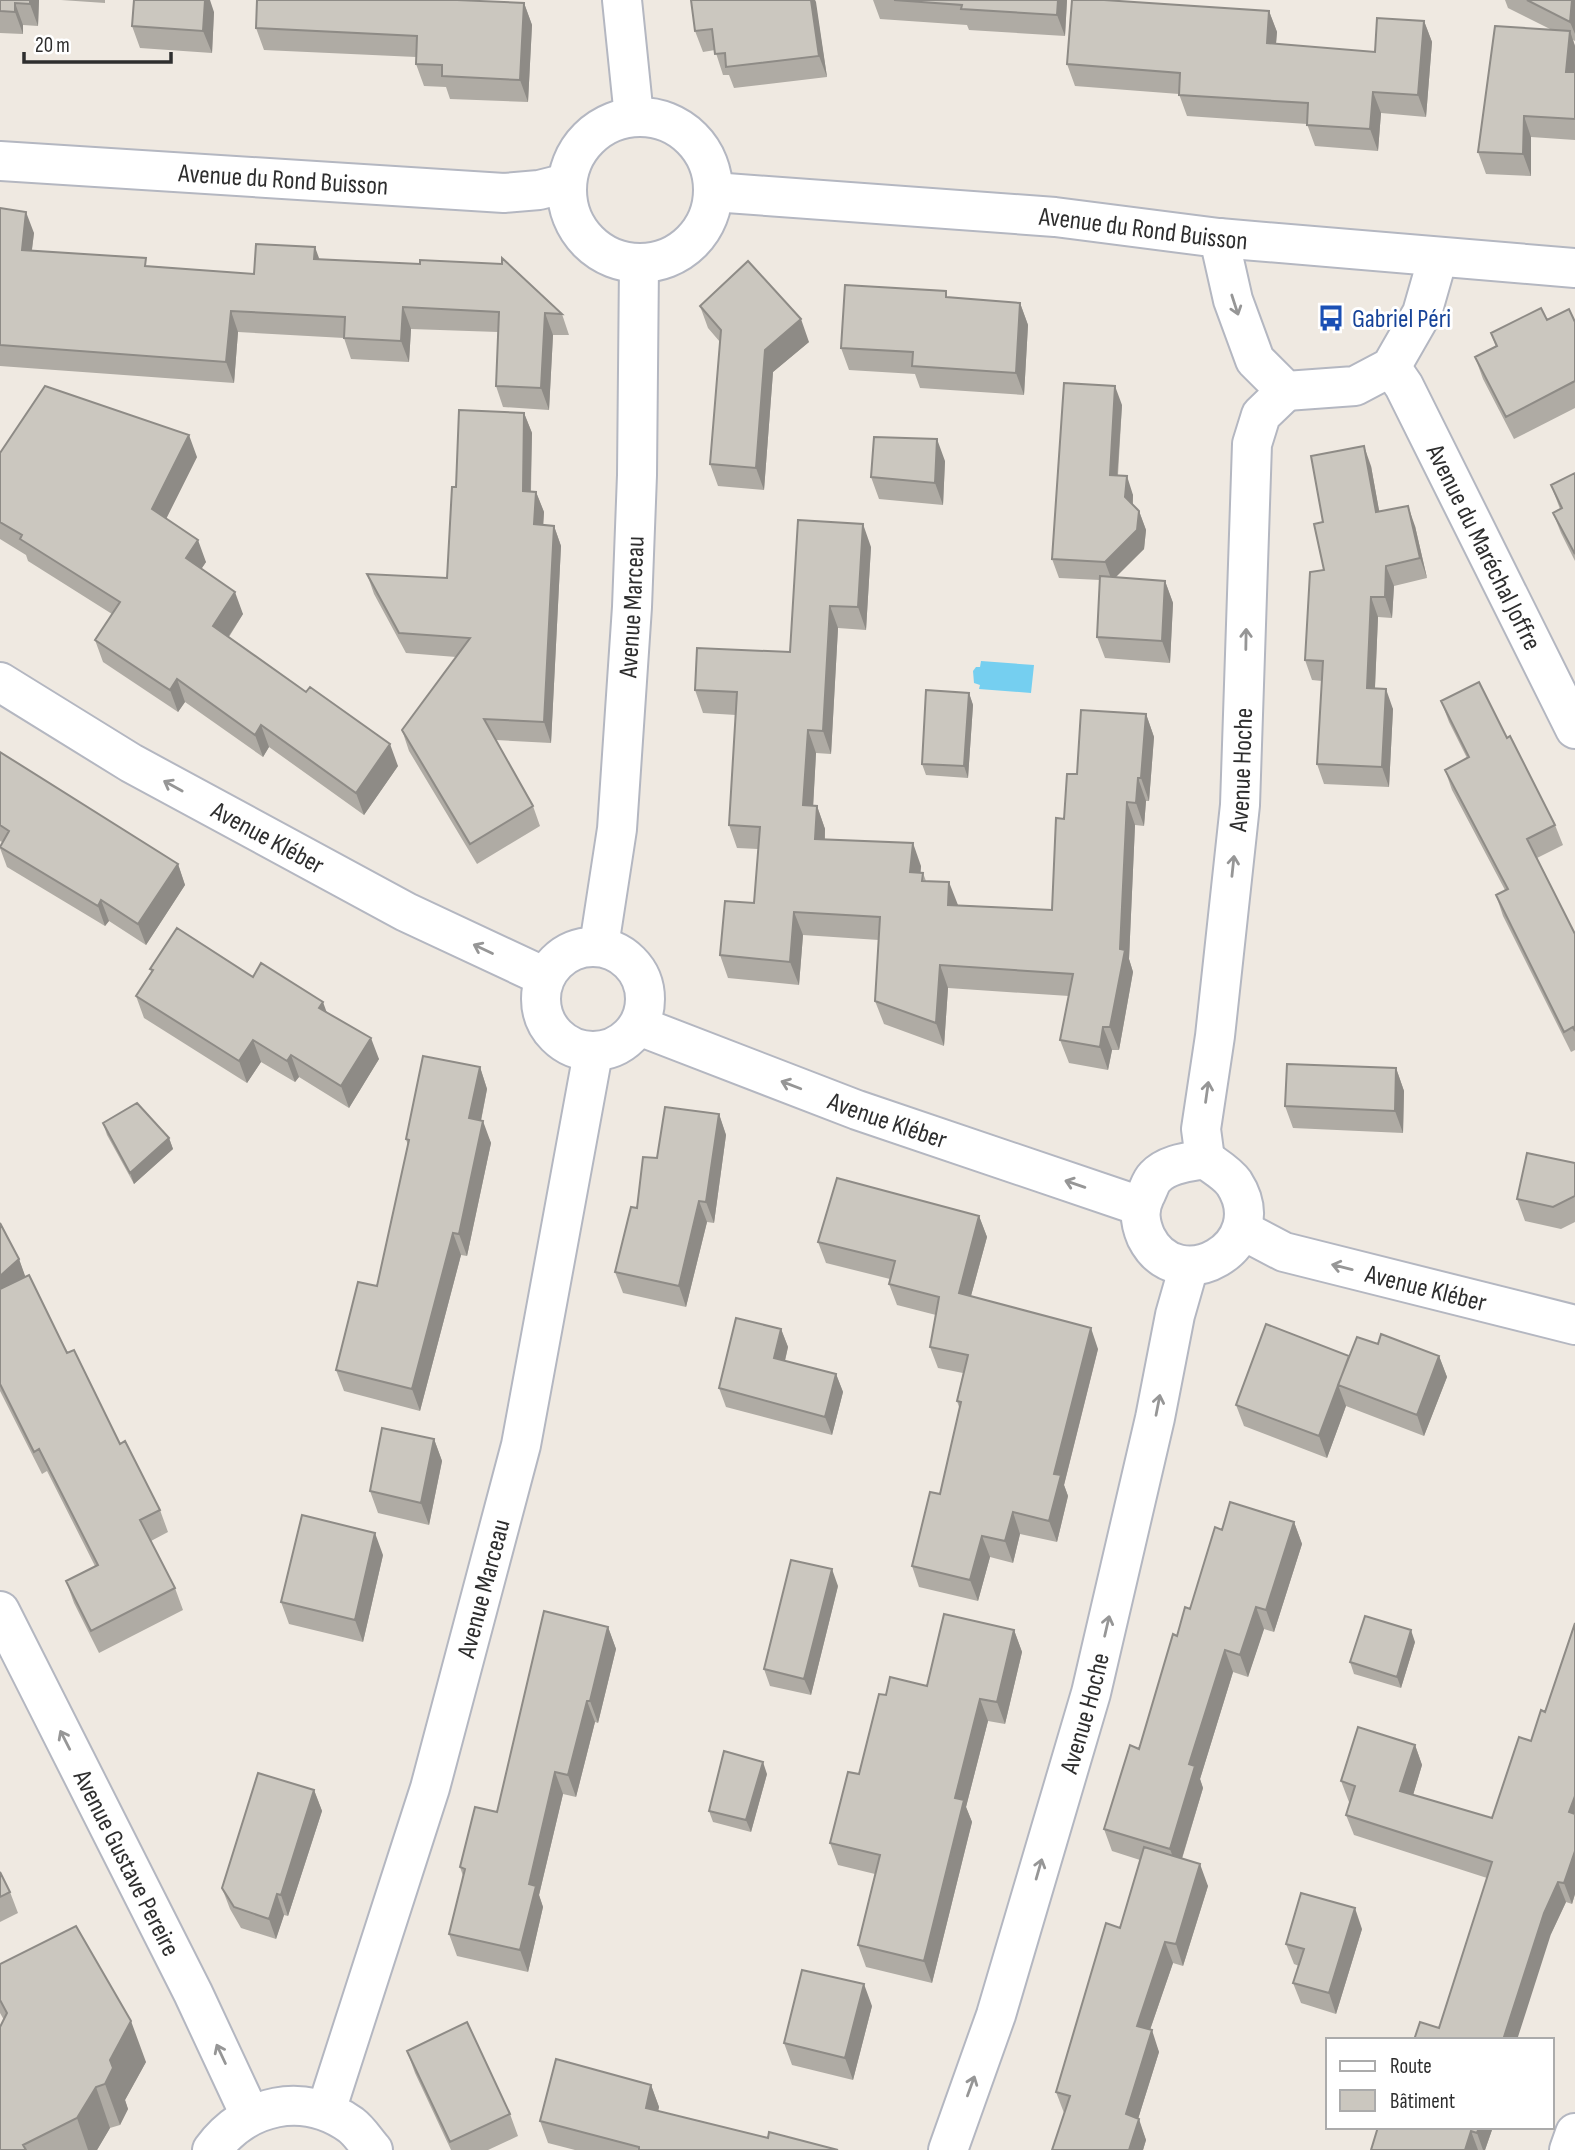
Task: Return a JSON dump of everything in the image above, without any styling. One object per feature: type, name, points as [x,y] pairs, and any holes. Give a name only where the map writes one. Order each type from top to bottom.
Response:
[{"type":"street","points":[[622,0],[634,117]]},
{"type":"street","points":[[634,117],[658,119],[680,129],[698,146],[710,168],[713,192],[704,225],[682,251],[661,260],[639,264],[615,260],[594,248],[577,230],[568,207],[566,183],[573,159],[588,138],[609,124],[634,117]]},
{"type":"street","name":"Avenue du Rond Buisson","points":[[0,161],[504,193],[539,190],[566,183]]},
{"type":"street","name":"Avenue du Rond Buisson","points":[[713,192],[1055,217],[1219,239],[1575,268]]},
{"type":"street","points":[[1219,239],[1233,300],[1255,359],[1286,391],[1355,386],[1391,367],[1422,313],[1438,257]]},
{"type":"street","name":"Avenue Marceau","points":[[599,946],[617,829],[632,607],[637,475],[639,264]]},
{"type":"street","name":"Avenue du Maréchal Joffre","points":[[1391,367],[1404,386],[1575,729]]},
{"type":"street","name":"Avenue Hoche","points":[[1205,1159],[1201,1129],[1215,1035],[1240,806],[1252,444],[1261,415],[1286,391]]},
{"type":"street","name":"Avenue Kléber","points":[[0,682],[131,763],[370,893],[545,977]]},
{"type":"street","points":[[599,946],[619,953],[635,966],[645,985],[646,1006],[639,1026],[619,1046],[593,1052],[572,1048],[555,1036],[544,1018],[540,998],[545,977],[558,960],[577,949],[599,946]]},
{"type":"street","name":"Avenue Kléber","points":[[639,1026],[857,1110],[1140,1206]]},
{"type":"street","name":"Avenue Marceau","points":[[326,2111],[430,1788],[521,1446],[593,1052]]},
{"type":"street","points":[[1205,1159],[1233,1181],[1243,1201],[1242,1230],[1230,1250],[1213,1262],[1189,1266],[1170,1262],[1151,1247],[1142,1227],[1140,1206],[1155,1177],[1177,1164],[1205,1159]]},
{"type":"street","name":"Avenue Kléber","points":[[1242,1230],[1284,1252],[1575,1325]]},
{"type":"street","name":"Avenue Hoche","points":[[948,2150],[996,2015],[1091,1693],[1155,1418],[1175,1315],[1189,1266]]},
{"type":"street","name":"Avenue Gustave Pereire","points":[[0,1611],[193,1993],[250,2115]]},
{"type":"street","points":[[212,2150],[229,2130],[250,2115],[275,2107],[301,2105],[326,2111],[353,2127],[373,2150]]},
{"type":"street","points":[[1569,2150],[1575,2133]]},
{"type":"water","points":[[981,661],[1034,665],[1031,693],[979,689],[980,685],[974,683],[973,671],[980,667]]},
{"type":"building","points":[[0,0],[30,0],[30,4],[15,3],[15,12],[0,11]]},
{"type":"building","points":[[134,0],[205,0],[203,31],[132,26]]},
{"type":"building","points":[[257,0],[457,0],[524,3],[520,80],[442,76],[442,65],[416,64],[417,36],[256,28]]},
{"type":"building","points":[[691,0],[811,0],[819,56],[726,67],[725,53],[715,54],[712,29],[695,31]]},
{"type":"building","points":[[894,0],[1058,0],[1057,15],[961,9],[962,5]]},
{"type":"building","points":[[1072,0],[1269,11],[1267,43],[1375,52],[1377,18],[1424,21],[1418,95],[1373,92],[1370,129],[1307,125],[1308,103],[1179,95],[1180,73],[1067,64]]},
{"type":"building","points":[[1527,0],[1572,0],[1570,22]]},
{"type":"building","points":[[1495,26],[1570,31],[1566,72],[1575,72],[1575,119],[1524,116],[1523,154],[1478,152]]},
{"type":"building","points":[[0,208],[26,212],[22,250],[146,258],[145,266],[254,274],[256,244],[315,247],[314,259],[420,264],[420,260],[502,264],[502,258],[562,314],[545,313],[541,388],[496,386],[499,312],[403,307],[401,341],[344,338],[345,317],[231,311],[226,362],[0,345]]},
{"type":"building","points":[[748,261],[801,319],[765,350],[756,468],[710,464],[721,330],[700,306]]},
{"type":"building","points":[[845,285],[946,291],[946,297],[1020,303],[1016,373],[912,366],[913,352],[841,348]]},
{"type":"building","points":[[1541,308],[1547,320],[1569,309],[1575,322],[1575,381],[1506,417],[1475,357],[1497,346],[1491,333]]},
{"type":"building","points":[[1064,383],[1115,386],[1110,475],[1127,476],[1125,497],[1139,511],[1137,530],[1105,562],[1052,559]]},
{"type":"building","points":[[45,386],[189,435],[152,509],[198,540],[186,558],[235,592],[213,626],[306,692],[310,687],[390,744],[356,793],[261,725],[255,735],[177,679],[170,690],[95,640],[120,602],[20,539],[22,535],[0,522],[0,453]]},
{"type":"building","points":[[459,410],[524,413],[523,491],[536,492],[534,524],[554,526],[544,722],[484,719],[533,806],[470,844],[402,730],[470,638],[399,633],[367,574],[447,578],[452,487],[456,487]]},
{"type":"building","points":[[874,437],[937,439],[935,483],[871,477]]},
{"type":"building","points":[[1364,446],[1376,512],[1408,506],[1420,558],[1386,566],[1385,597],[1371,597],[1367,688],[1386,689],[1382,767],[1317,764],[1323,661],[1305,660],[1310,572],[1324,570],[1314,524],[1323,522],[1311,456]]},
{"type":"building","points":[[1575,473],[1575,554],[1553,513],[1562,508],[1551,485]]},
{"type":"building","points":[[798,520],[863,524],[858,607],[830,606],[823,731],[808,730],[803,805],[817,806],[815,839],[913,843],[910,872],[923,873],[922,881],[949,882],[948,905],[1052,910],[1056,818],[1064,819],[1067,774],[1077,774],[1081,710],[1146,714],[1141,778],[1138,778],[1136,803],[1127,802],[1120,949],[1125,950],[1110,1027],[1103,1027],[1100,1047],[1060,1040],[1073,974],[940,965],[936,1023],[875,1001],[880,917],[794,912],[790,962],[720,955],[725,901],[754,903],[760,827],[729,825],[737,692],[695,690],[697,648],[790,652]]},
{"type":"building","points":[[1100,576],[1165,581],[1162,641],[1097,637]]},
{"type":"building","points":[[1479,682],[1555,825],[1527,839],[1575,934],[1575,1031],[1573,1027],[1564,1032],[1496,895],[1508,889],[1445,770],[1469,757],[1441,701]]},
{"type":"building","points":[[926,690],[969,693],[964,766],[922,764]]},
{"type":"building","points":[[0,752],[178,864],[138,924],[101,900],[98,906],[0,847],[9,831],[0,825]]},
{"type":"building","points":[[177,928],[253,977],[261,963],[323,1002],[319,1008],[371,1038],[341,1086],[291,1055],[287,1061],[253,1040],[239,1061],[136,996]]},
{"type":"building","points":[[423,1056],[480,1067],[469,1118],[483,1121],[459,1234],[453,1233],[412,1389],[336,1370],[358,1282],[377,1286],[409,1140],[406,1139]]},
{"type":"building","points":[[1287,1064],[1396,1068],[1395,1111],[1285,1106]]},
{"type":"building","points":[[137,1103],[169,1138],[130,1173],[103,1123]]},
{"type":"building","points":[[665,1107],[719,1114],[706,1202],[699,1201],[679,1286],[615,1272],[631,1207],[637,1208],[643,1157],[657,1158]]},
{"type":"building","points":[[1527,1153],[1575,1163],[1575,1196],[1553,1207],[1517,1199]]},
{"type":"building","points":[[837,1178],[979,1216],[959,1293],[1091,1328],[1054,1474],[1061,1475],[1049,1521],[1013,1512],[1005,1541],[982,1536],[970,1580],[912,1566],[930,1492],[940,1494],[961,1402],[957,1401],[968,1355],[930,1347],[939,1297],[889,1284],[895,1261],[818,1242]]},
{"type":"building","points":[[0,1223],[19,1259],[0,1276]]},
{"type":"building","points":[[29,1275],[67,1353],[74,1350],[120,1444],[125,1441],[160,1510],[140,1520],[175,1588],[91,1631],[66,1581],[98,1565],[39,1449],[34,1452],[0,1384],[0,1289]]},
{"type":"building","points":[[736,1318],[781,1329],[774,1358],[836,1374],[825,1417],[719,1388]]},
{"type":"building","points":[[1266,1324],[1349,1356],[1319,1436],[1236,1405]]},
{"type":"building","points":[[1381,1334],[1439,1356],[1417,1415],[1338,1385],[1357,1337],[1378,1344]]},
{"type":"building","points":[[382,1428],[434,1439],[421,1503],[370,1491]]},
{"type":"building","points":[[1230,1502],[1294,1522],[1266,1610],[1256,1607],[1240,1655],[1225,1650],[1189,1764],[1195,1766],[1170,1849],[1104,1829],[1130,1745],[1139,1749],[1173,1634],[1177,1636],[1185,1607],[1190,1609],[1215,1527],[1222,1530]]},
{"type":"building","points":[[302,1515],[375,1533],[355,1620],[281,1602]]},
{"type":"building","points":[[791,1560],[832,1569],[804,1679],[764,1669]]},
{"type":"building","points":[[544,1611],[608,1627],[568,1775],[555,1772],[529,1884],[536,1886],[520,1950],[449,1934],[465,1869],[460,1867],[475,1807],[497,1812]]},
{"type":"building","points":[[944,1614],[1014,1630],[997,1702],[980,1699],[955,1798],[964,1800],[924,1961],[858,1945],[880,1855],[830,1843],[848,1772],[859,1774],[879,1694],[886,1695],[890,1677],[927,1686]]},
{"type":"building","points":[[1365,1616],[1411,1630],[1397,1677],[1350,1662]]},
{"type":"building","points":[[1575,1623],[1575,1796],[1569,1812],[1575,1814],[1575,1851],[1564,1883],[1558,1882],[1544,1913],[1504,2038],[1415,2038],[1420,2022],[1439,2028],[1492,1862],[1346,1815],[1355,1786],[1341,1781],[1358,1727],[1415,1745],[1400,1791],[1492,1818],[1519,1737],[1531,1741],[1541,1710],[1545,1712]]},
{"type":"building","points":[[724,1751],[763,1762],[746,1820],[709,1811]]},
{"type":"building","points":[[258,1773],[314,1790],[281,1895],[277,1894],[269,1919],[234,1907],[222,1888]]},
{"type":"building","points":[[1144,1847],[1200,1864],[1176,1944],[1165,1942],[1137,2026],[1152,2030],[1126,2114],[1139,2119],[1129,2150],[1052,2150],[1070,2096],[1056,2092],[1106,1923],[1120,1928]]},
{"type":"building","points":[[0,1872],[10,1892],[0,1897]]},
{"type":"building","points":[[1301,1893],[1355,1908],[1329,1993],[1293,1983],[1304,1949],[1286,1944]]},
{"type":"building","points":[[76,1926],[131,2021],[110,2060],[113,2068],[105,2084],[96,2087],[77,2118],[23,2145],[26,2150],[0,2150],[0,2027],[7,2013],[0,2000],[0,1964]]},
{"type":"building","points":[[802,1970],[864,1984],[845,2058],[784,2043]]},
{"type":"building","points":[[467,2022],[510,2114],[450,2142],[407,2051]]},
{"type":"building","points":[[556,2059],[651,2085],[646,2108],[768,2138],[769,2132],[838,2150],[639,2150],[639,2147],[540,2121]]},
{"type":"building","points":[[1377,2129],[1478,2129],[1477,2133],[1471,2131],[1465,2150],[1371,2150]]},
{"type":"place","name":"Gabriel Péri","points":[[1331,318]]}]
